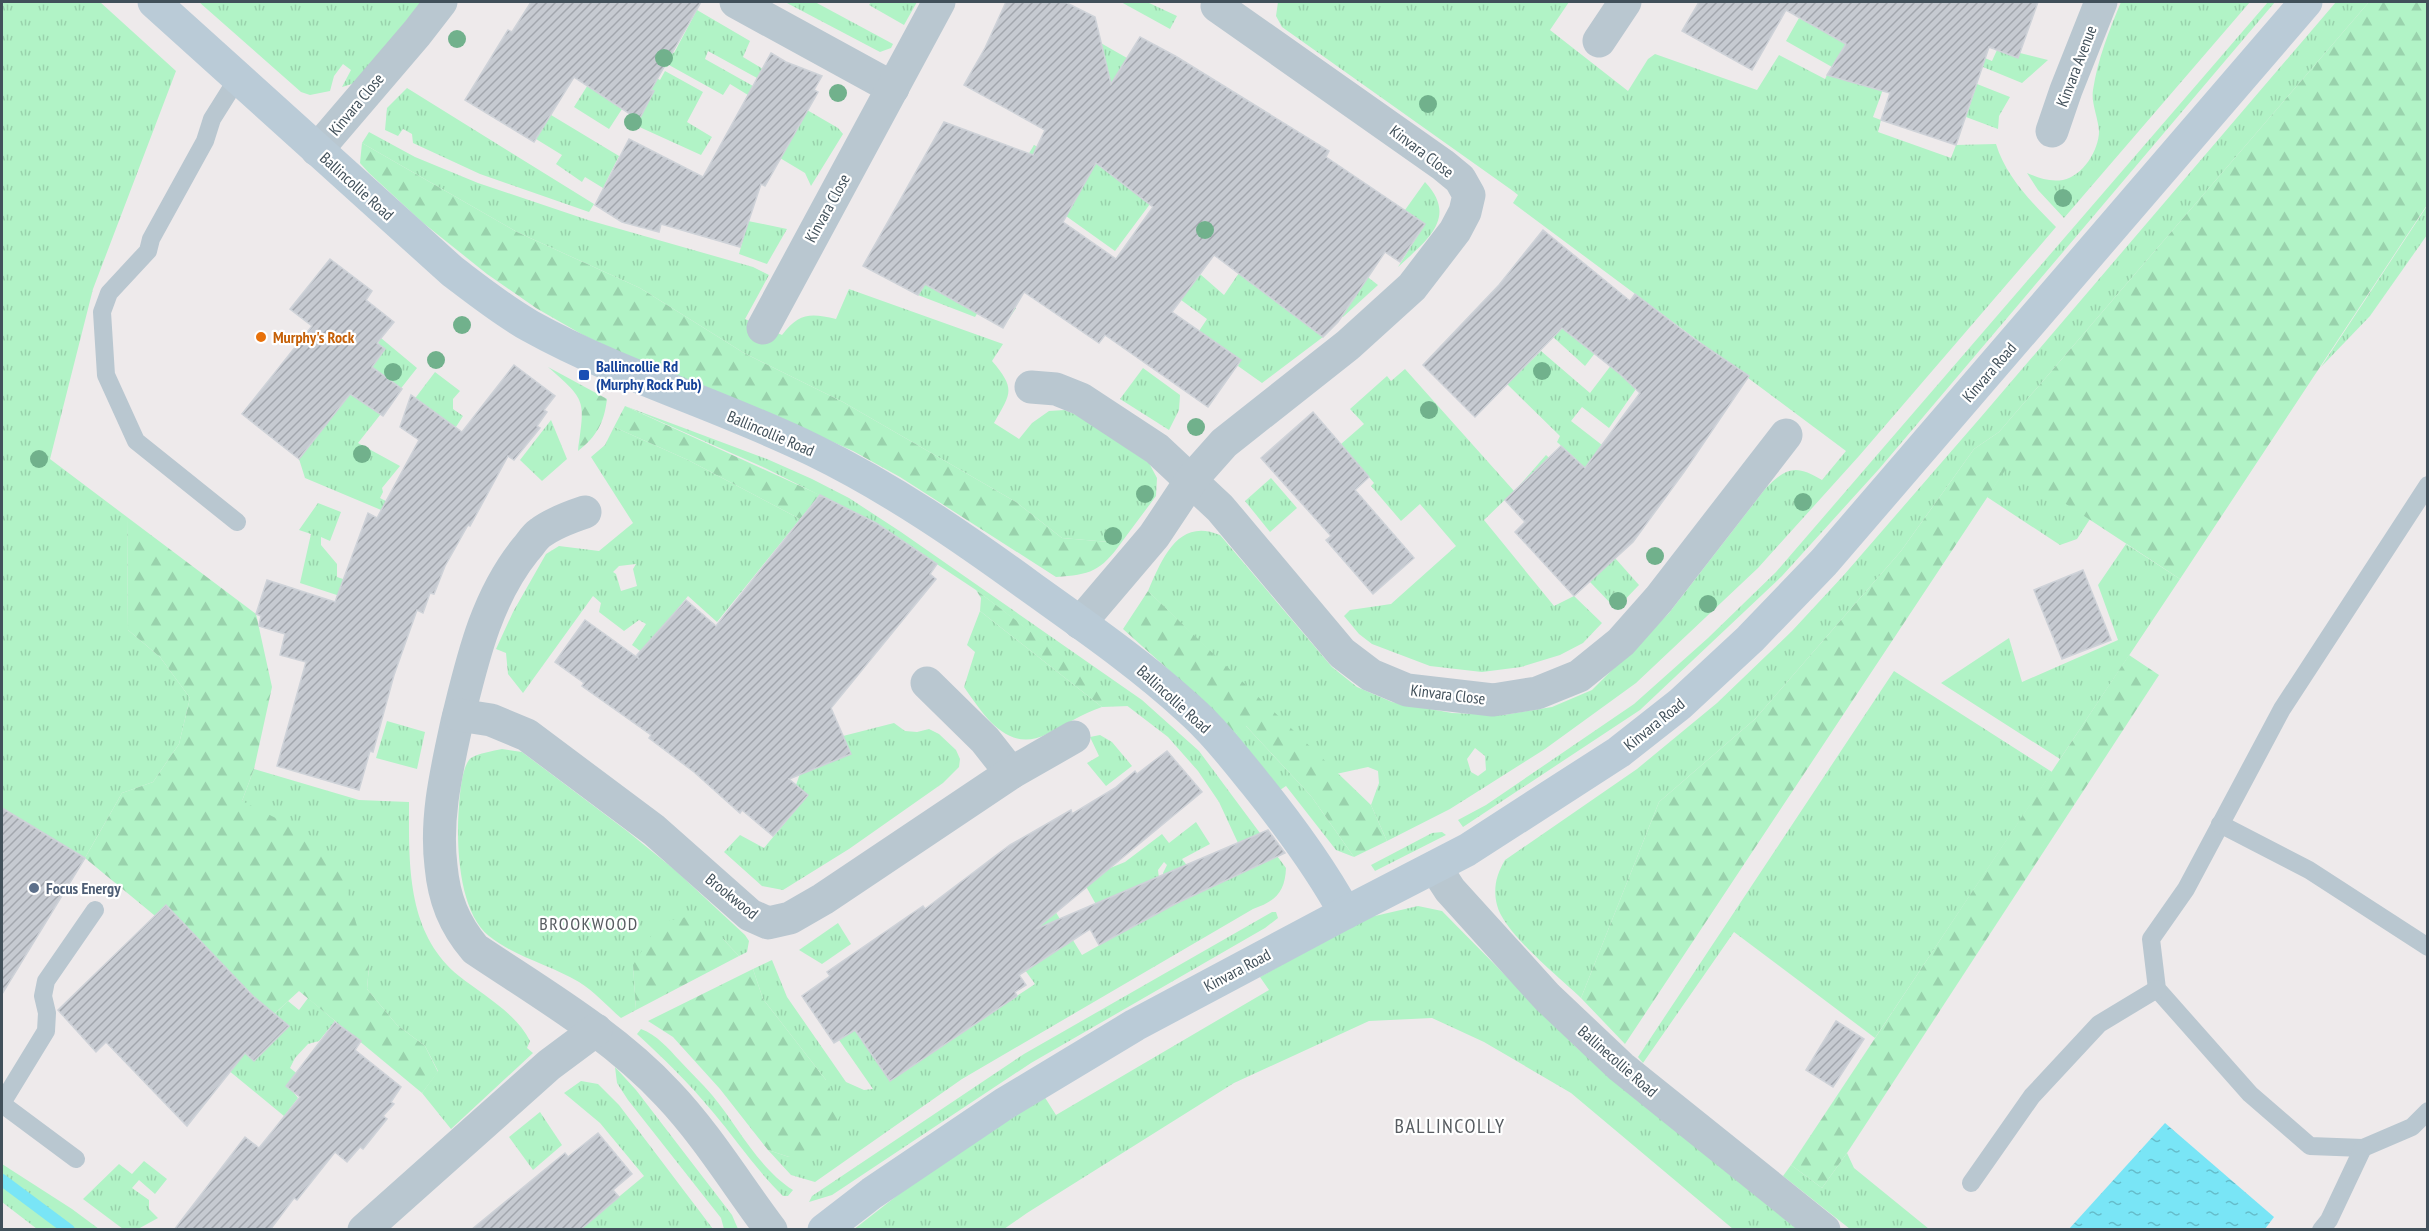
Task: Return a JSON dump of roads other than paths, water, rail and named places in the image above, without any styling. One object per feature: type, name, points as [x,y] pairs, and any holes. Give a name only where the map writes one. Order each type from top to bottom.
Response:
[{"type":"street","name":"Ballincollie Road","points":[[154,2],[239,76],[317,150],[452,271],[489,300],[531,326],[620,369],[811,449],[889,490],[982,552],[1158,681],[1226,747],[1289,828],[1332,888],[1345,913]]},
{"type":"street","name":"Kinvara Close","points":[[317,150],[441,2]]},
{"type":"street","points":[[736,2],[893,88]]},
{"type":"street","name":"Kinvara Close","points":[[762,328],[939,2]]},
{"type":"street","points":[[1599,42],[1625,2]]},
{"type":"street","name":"Kinvara Avenue","points":[[2052,131],[2101,2]]},
{"type":"street","name":"Kinvara Road","points":[[824,1230],[872,1193],[985,1117],[1084,1055],[1135,1024],[1467,850],[1619,752],[1680,704],[1750,639],[1824,562],[2306,2]]},
{"type":"street","name":"Kinvara Close","points":[[1080,623],[1154,536],[1192,479],[1224,443],[1348,345],[1412,287],[1455,231],[1465,212],[1469,195],[1460,179],[1443,165],[1217,6]]},
{"type":"street","name":"Kinvara Close","points":[[1031,387],[1056,389],[1081,399],[1157,449],[1192,479],[1220,508],[1342,653],[1371,675],[1407,690],[1493,700],[1537,693],[1579,676],[1621,642],[1659,599],[1786,435]]},
{"type":"street","points":[[585,512],[563,520],[539,534],[515,563],[495,598],[480,635],[444,779],[440,820],[441,866],[447,900],[460,931],[475,949],[596,1030],[636,1063],[669,1095],[697,1129],[771,1230]]},
{"type":"street","points":[[927,683],[978,733],[1011,773]]},
{"type":"street","name":"Brookwood","points":[[459,715],[491,720],[527,735],[654,830],[750,915],[768,923],[790,918],[823,899],[1011,773],[1074,737]]},
{"type":"street","name":"Ballinecollie Road","points":[[1435,867],[1450,890],[1563,1013],[1621,1067],[1824,1230]]},
{"type":"street","points":[[364,1230],[549,1065],[596,1030]]},
{"type":"lane","points":[[237,522],[135,441],[106,375],[102,312],[109,293],[148,251],[151,239],[205,141],[212,118],[239,76]]},
{"type":"lane","points":[[2427,485],[2282,709],[2186,889],[2151,939],[2157,989],[2250,1094],[2310,1146],[2363,1148],[2412,1127],[2427,1111]]},
{"type":"lane","points":[[2220,824],[2309,870],[2427,947]]},
{"type":"lane","points":[[76,1159],[2,1103],[46,1031],[47,1013],[43,996],[46,981],[95,910]]},
{"type":"lane","points":[[1971,1183],[2032,1096],[2099,1024],[2157,989]]},
{"type":"lane","points":[[2321,1230],[2329,1220],[2363,1148]]},
{"type":"water","points":[[2165,1123],[2274,1217],[2265,1229],[2069,1229]]},
{"type":"waterway","points":[[2,1180],[69,1230]]},
{"type":"place","name":"Murphy's Rock","points":[[261,337]]},
{"type":"place","name":"Ballincollie Rd (Murphy Rock Pub)","points":[[584,375]]},
{"type":"place","name":"Focus Energy","points":[[34,888]]},
{"type":"district","name":"BROOKWOOD","points":[[589,924]]},
{"type":"district","name":"BALLINCOLLY","points":[[1450,1126]]}]
